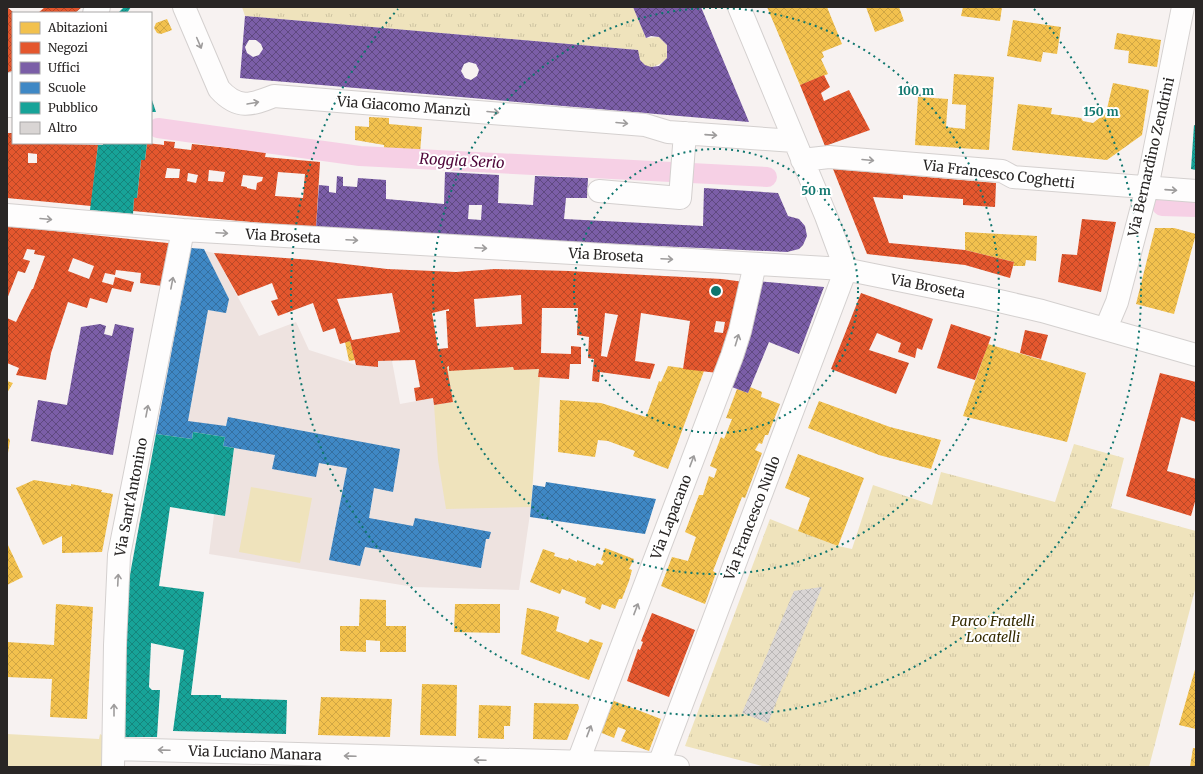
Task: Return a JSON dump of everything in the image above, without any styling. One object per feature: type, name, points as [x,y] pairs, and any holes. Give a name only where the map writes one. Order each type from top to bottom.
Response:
[{"type":"street","name":"Via Giacomo Manzù","points":[[184,7],[219,89],[226,98],[241,104],[252,104],[274,96],[645,125],[668,132],[685,133],[798,150]]},
{"type":"street","points":[[739,7],[829,224],[844,270]]},
{"type":"street","name":"Via Bernardino Zendrini","points":[[1106,328],[1117,302],[1147,188],[1182,7]]},
{"type":"street","points":[[599,192],[680,198],[685,133]]},
{"type":"street","name":"Via Francesco Coghetti","points":[[798,150],[829,157],[1002,171],[1013,177],[1196,191]]},
{"type":"street","name":"Via Broseta","points":[[7,215],[183,230],[844,270],[982,297],[1106,328],[1196,355]]},
{"type":"street","name":"Via Sant'Antonino","points":[[114,758],[114,645],[119,555],[183,230]]},
{"type":"street","name":"Via Lapacano","points":[[576,765],[732,356],[740,331],[755,264]]},
{"type":"street","name":"Via Francesco Nullo","points":[[665,766],[842,285],[844,270]]},
{"type":"street","name":"Via Luciano Manara","points":[[114,758],[665,766]]},
{"type":"shaded area","points":[[191,248],[214,253],[259,336],[296,322],[309,350],[356,365],[378,367],[378,361],[392,361],[400,404],[433,398],[434,405],[509,507],[531,507],[519,590],[414,587],[209,554],[214,515],[225,516],[234,448],[156,434]]},
{"type":"green space","points":[[242,7],[633,7],[646,38],[659,37],[667,45],[667,58],[653,67],[648,67],[641,62],[638,50],[245,16]]},
{"type":"green space","points":[[447,367],[513,367],[514,370],[539,369],[538,377],[540,377],[531,507],[446,509],[438,460],[434,405],[453,402]]},
{"type":"green space","name":"Parco Fratelli Locatelli","points":[[1074,444],[1124,458],[1111,508],[1196,531],[1196,586],[1149,767],[766,767],[685,746],[770,519],[838,546],[852,549],[873,485],[932,505],[941,472],[1055,502]]},
{"type":"green space","points":[[251,487],[312,498],[300,563],[239,552]]},
{"type":"green space","points":[[7,734],[99,739],[100,734],[107,738],[106,767],[7,767]]},
{"type":"building: Abitazioni","points":[[767,7],[827,7],[842,44],[822,52],[824,57],[821,59],[828,74],[800,85]]},
{"type":"building: Abitazioni","points":[[866,7],[899,7],[904,21],[875,32]]},
{"type":"building: Abitazioni","points":[[963,7],[1002,7],[1000,21],[961,16]]},
{"type":"building: Abitazioni","points":[[167,19],[172,30],[161,34],[157,33],[154,28],[156,23]]},
{"type":"building: Abitazioni","points":[[1013,20],[1061,27],[1057,54],[1043,52],[1041,62],[1007,56]]},
{"type":"building: Abitazioni","points":[[1117,33],[1161,40],[1157,67],[1128,63],[1129,51],[1114,49]]},
{"type":"building: Abitazioni","points":[[954,74],[994,77],[989,150],[915,145],[918,97],[948,99],[946,127],[965,129],[966,105],[952,104]]},
{"type":"building: Abitazioni","points":[[1113,83],[1149,90],[1142,135],[1107,160],[1012,150],[1018,104],[1052,108],[1051,114],[1081,118],[1083,121],[1093,123],[1106,113]]},
{"type":"building: Abitazioni","points":[[369,117],[389,118],[389,124],[422,127],[420,153],[384,151],[384,145],[355,140],[355,126],[369,127]]},
{"type":"building: Abitazioni","points":[[1155,228],[1174,228],[1196,234],[1174,314],[1136,304]]},
{"type":"building: Abitazioni","points":[[965,232],[1037,236],[1036,261],[1026,260],[1025,266],[1013,266],[1014,262],[965,250]]},
{"type":"building: Abitazioni","points":[[350,341],[355,360],[349,361],[345,342]]},
{"type":"building: Abitazioni","points":[[988,344],[1086,373],[1067,442],[963,416]]},
{"type":"building: Abitazioni","points":[[668,366],[704,371],[668,469],[633,456],[635,451],[608,441],[598,440],[595,457],[558,452],[560,400],[601,403],[646,417],[659,381],[661,382]]},
{"type":"building: Abitazioni","points":[[7,381],[13,383],[7,393]]},
{"type":"building: Abitazioni","points":[[750,387],[762,392],[761,397],[780,404],[768,435],[765,435],[762,444],[759,443],[755,450],[762,453],[745,498],[742,497],[713,571],[716,573],[705,604],[661,586],[672,557],[688,561],[696,537],[685,532],[699,495],[703,495],[709,476],[714,478],[717,469],[710,466],[721,437],[724,439],[732,419],[726,418],[737,389],[748,393]]},
{"type":"building: Abitazioni","points":[[819,401],[890,427],[941,440],[931,469],[879,455],[808,428]]},
{"type":"building: Abitazioni","points":[[7,437],[10,440],[8,453],[7,453]]},
{"type":"building: Abitazioni","points":[[798,454],[864,478],[838,546],[798,531],[810,498],[785,488]]},
{"type":"building: Abitazioni","points":[[34,480],[71,486],[71,484],[102,490],[101,492],[113,494],[102,552],[62,553],[62,536],[43,545],[16,488]]},
{"type":"building: Abitazioni","points":[[7,543],[23,577],[7,585]]},
{"type":"building: Abitazioni","points":[[605,548],[634,559],[629,569],[632,570],[629,581],[622,599],[619,599],[615,609],[602,604],[600,610],[585,603],[586,598],[562,589],[560,594],[530,582],[543,549],[555,553],[554,556],[568,560],[569,558],[577,562],[577,560],[595,566],[597,563],[602,565],[604,561],[601,560]]},
{"type":"building: Abitazioni","points":[[360,599],[386,600],[386,626],[406,626],[406,652],[380,652],[380,641],[366,640],[366,652],[340,651],[340,626],[359,626]]},
{"type":"building: Abitazioni","points":[[56,604],[93,607],[87,719],[50,717],[52,679],[7,677],[7,642],[54,645]]},
{"type":"building: Abitazioni","points":[[455,604],[500,604],[500,633],[454,632]]},
{"type":"building: Abitazioni","points":[[527,608],[559,617],[556,631],[588,643],[590,639],[603,643],[589,680],[521,654]]},
{"type":"building: Abitazioni","points":[[1196,666],[1196,729],[1179,725]]},
{"type":"building: Abitazioni","points":[[422,684],[457,685],[456,736],[420,735]]},
{"type":"building: Abitazioni","points":[[321,697],[392,699],[390,737],[318,735]]},
{"type":"building: Abitazioni","points":[[609,699],[661,719],[649,751],[621,741],[626,730],[618,727],[614,738],[597,731]]},
{"type":"building: Abitazioni","points":[[534,703],[578,704],[579,708],[567,740],[533,739]]},
{"type":"building: Abitazioni","points":[[479,705],[511,706],[510,726],[504,726],[504,739],[478,738]]},
{"type":"building: Abitazioni","points":[[1193,748],[1196,748],[1196,767],[1190,767]]},
{"type":"building: Negozi","points":[[7,7],[13,12],[12,71],[7,75]]},
{"type":"building: Negozi","points":[[45,7],[82,7],[76,12],[39,12]]},
{"type":"building: Negozi","points":[[824,75],[830,87],[821,93],[824,101],[849,90],[870,130],[825,146],[800,85]]},
{"type":"building: Negozi","points":[[7,133],[12,133],[12,144],[98,145],[91,206],[7,198]],"holes":[[[28,153],[37,154],[37,163],[28,163]]]},
{"type":"building: Negozi","points":[[164,141],[175,142],[174,148],[191,150],[192,144],[266,152],[265,157],[320,162],[316,228],[133,211],[134,198],[137,198],[141,160],[145,160],[147,144],[164,145]],"holes":[[[167,168],[180,169],[179,178],[165,178]],[[209,170],[225,172],[223,182],[208,181]],[[278,172],[305,174],[303,198],[275,196]],[[188,173],[198,175],[196,183],[187,181]],[[243,175],[263,177],[262,181],[257,183],[256,190],[241,186]]]},
{"type":"building: Negozi","points":[[833,169],[996,183],[995,207],[963,205],[963,199],[903,195],[903,199],[873,197],[889,243],[965,250],[1014,262],[1010,278],[965,265],[867,254]]},
{"type":"building: Negozi","points":[[1082,219],[1116,222],[1101,292],[1058,282],[1062,254],[1077,255]]},
{"type":"building: Negozi","points":[[7,226],[177,244],[169,287],[140,283],[141,273],[116,270],[115,275],[105,273],[102,282],[113,285],[115,277],[134,282],[131,292],[112,288],[107,303],[90,298],[87,308],[68,302],[51,353],[46,380],[16,375],[19,368],[7,363],[7,318],[16,322],[33,289],[45,256],[34,254],[35,250],[27,249],[23,259],[30,261],[25,273],[18,271],[7,299]],"holes":[[[73,258],[94,266],[89,279],[68,271]]]},
{"type":"building: Negozi","points":[[214,253],[312,260],[387,269],[456,272],[495,269],[569,271],[722,279],[744,282],[718,373],[683,369],[690,321],[641,313],[635,361],[655,364],[650,379],[600,372],[599,382],[592,381],[594,359],[588,358],[589,337],[577,335],[578,308],[542,308],[541,353],[571,354],[571,346],[581,347],[581,364],[570,364],[569,379],[538,377],[539,369],[514,370],[513,367],[449,371],[449,366],[447,367],[453,402],[434,405],[433,398],[416,401],[414,388],[420,387],[415,360],[378,361],[378,367],[356,365],[350,341],[340,344],[335,328],[323,332],[313,303],[278,316],[271,301],[278,299],[272,283],[238,296]],"holes":[[[392,293],[400,332],[352,340],[337,299]],[[521,295],[522,324],[476,327],[474,299]],[[449,309],[449,311],[446,311],[448,348],[438,349],[432,313]],[[605,313],[618,315],[607,357],[601,356]],[[716,321],[725,322],[723,333],[714,332]]]},
{"type":"building: Negozi","points":[[861,293],[933,319],[922,350],[917,348],[915,358],[898,352],[901,343],[877,333],[869,350],[909,363],[896,394],[831,369]]},
{"type":"building: Negozi","points":[[951,324],[991,337],[975,380],[937,368]]},
{"type":"building: Negozi","points":[[1025,330],[1048,335],[1041,359],[1020,353]]},
{"type":"building: Negozi","points":[[1160,373],[1196,382],[1196,422],[1181,417],[1167,471],[1196,479],[1196,498],[1191,516],[1126,496]]},
{"type":"building: Negozi","points":[[652,613],[695,630],[669,697],[627,681],[638,649],[640,650],[643,642],[641,641]]},
{"type":"building: Uffici","points":[[633,7],[701,7],[749,122],[240,78],[245,16],[638,50],[640,60],[645,65],[651,67],[659,66],[667,58],[667,45],[659,37],[651,36],[646,38]],"holes":[[[249,40],[256,40],[261,44],[263,49],[259,55],[253,57],[247,53],[245,47]],[[469,62],[476,64],[479,70],[477,76],[471,80],[465,78],[461,71],[464,64]]]},
{"type":"building: Uffici","points":[[445,172],[499,175],[498,203],[533,205],[535,176],[588,178],[587,198],[566,198],[564,219],[703,226],[704,188],[778,193],[788,216],[799,219],[805,226],[807,236],[803,245],[799,249],[787,252],[463,237],[381,230],[316,228],[319,185],[329,186],[329,192],[336,193],[337,176],[343,177],[343,186],[357,187],[358,178],[386,180],[386,199],[444,204]],"holes":[[[469,205],[482,205],[481,220],[468,219]]]},
{"type":"building: Uffici","points":[[755,281],[824,287],[799,354],[769,342],[748,393],[729,386]]},
{"type":"building: Uffici","points":[[100,324],[106,326],[104,334],[112,336],[115,324],[134,328],[113,455],[31,441],[38,400],[67,405],[81,327]]},
{"type":"building: Scuole","points":[[191,248],[204,249],[229,299],[226,313],[208,310],[188,421],[226,426],[228,417],[400,449],[393,492],[374,488],[369,518],[413,526],[415,518],[491,532],[489,539],[486,539],[481,568],[365,547],[360,566],[329,560],[347,468],[319,463],[316,477],[272,469],[275,455],[223,446],[225,437],[193,432],[192,439],[156,434]]},
{"type":"building: Scuole","points":[[546,482],[656,499],[645,534],[530,517],[533,485],[545,487]]},
{"type":"building: Pubblico","points":[[124,7],[131,7],[128,12],[119,12]]},
{"type":"building: Pubblico","points":[[152,100],[156,112],[152,112]]},
{"type":"building: Pubblico","points":[[1194,125],[1196,126],[1196,170],[1191,169]]},
{"type":"building: Pubblico","points":[[147,144],[145,160],[141,160],[137,198],[134,198],[133,214],[90,210],[98,145]]},
{"type":"building: Pubblico","points":[[193,432],[225,437],[223,446],[234,448],[225,516],[170,507],[159,586],[204,592],[191,695],[221,695],[221,698],[287,700],[286,734],[173,731],[184,650],[151,643],[149,687],[152,690],[160,690],[157,737],[122,737],[129,580],[156,434],[192,439]]},
{"type":"building: Altro","points":[[822,587],[768,723],[742,713],[794,591]]},
{"type":"waterway","name":"Roggia Serio","points":[[158,128],[360,156],[767,177]]},
{"type":"waterway","points":[[1162,206],[1196,207]]}]
